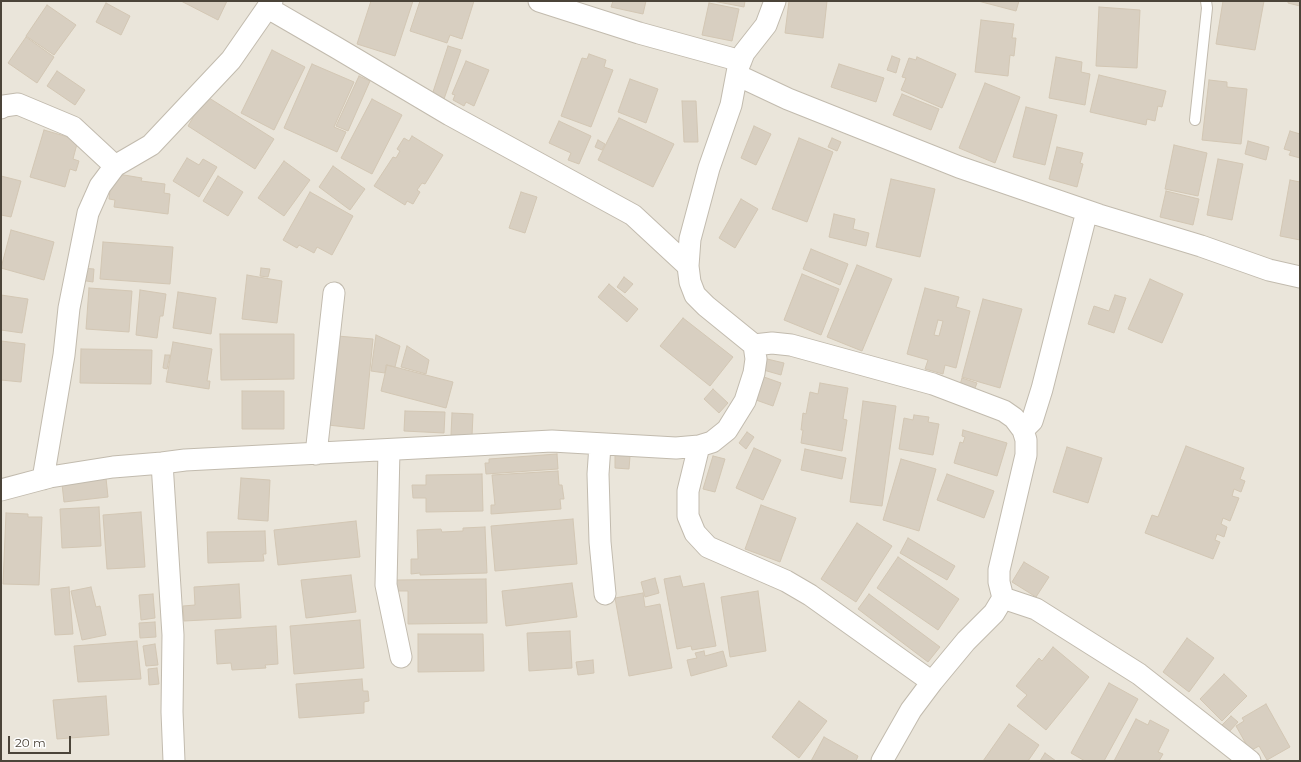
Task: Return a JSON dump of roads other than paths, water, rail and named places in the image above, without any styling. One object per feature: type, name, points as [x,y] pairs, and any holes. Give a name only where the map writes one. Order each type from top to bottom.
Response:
[{"type":"street","points":[[1,490],[43,479],[113,467],[185,460],[552,442],[676,448],[699,446],[712,442],[727,430],[746,400],[754,373],[756,359],[754,345],[706,306],[695,295],[690,282],[688,266],[690,240],[709,168],[731,105],[739,68],[744,53],[766,25],[775,1]]},
{"type":"street","points":[[547,2],[739,68],[788,99],[959,167],[1087,211],[1201,246],[1269,270],[1300,277]]},
{"type":"street","points":[[43,479],[64,355],[69,308],[88,213],[100,186],[115,166],[151,145],[231,60],[270,5],[337,48],[450,116],[633,215],[688,266]]},
{"type":"street","points":[[1,108],[4,106],[18,104],[72,127],[115,166]]},
{"type":"street","points":[[1023,430],[1032,421],[1042,389],[1087,211]]},
{"type":"street","points":[[316,454],[334,293]]},
{"type":"street","points":[[754,345],[772,343],[791,345],[934,384],[1004,411],[1014,418],[1023,430],[1026,440],[1026,455],[999,570],[999,582],[1003,598],[994,613],[966,641],[911,710],[889,758]]},
{"type":"street","points":[[600,445],[598,474],[600,542],[605,594]]},
{"type":"street","points":[[699,446],[688,491],[688,516],[694,533],[708,547],[786,582],[810,595],[932,682]]},
{"type":"street","points":[[389,450],[386,585],[401,657]]},
{"type":"street","points":[[162,463],[173,635],[172,712],[174,761]]},
{"type":"street","points":[[1003,598],[1036,609],[1139,674],[1250,761]]},
{"type":"lane","points":[[1195,120],[1207,8],[1206,1]]}]
